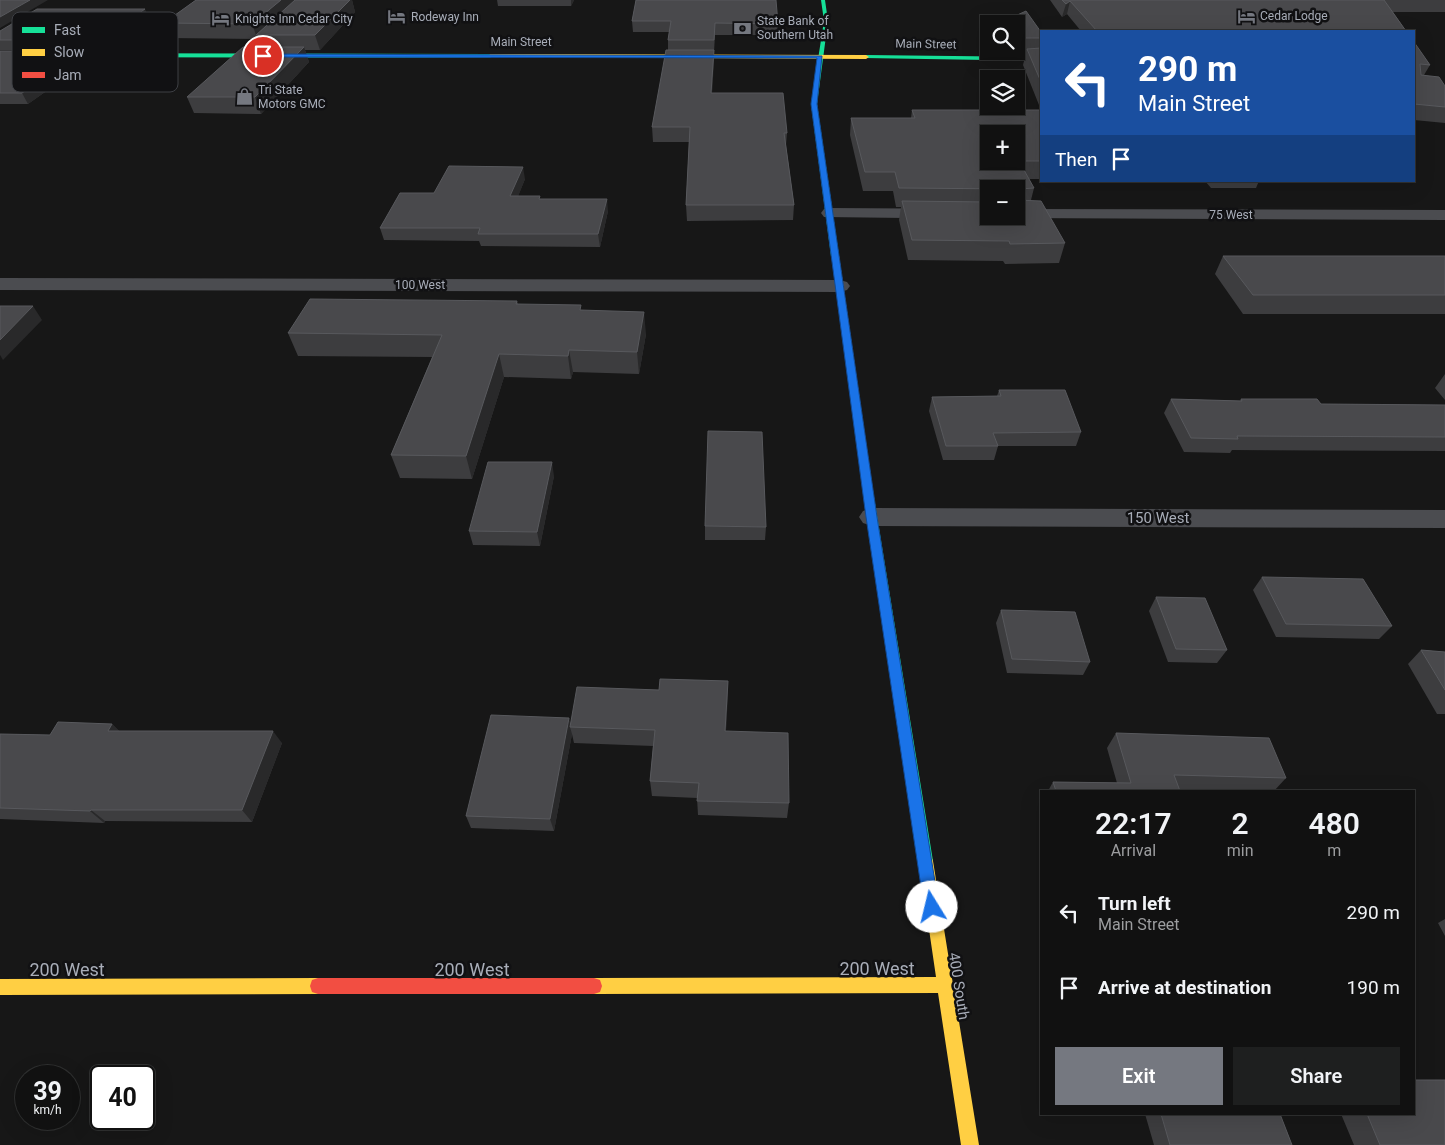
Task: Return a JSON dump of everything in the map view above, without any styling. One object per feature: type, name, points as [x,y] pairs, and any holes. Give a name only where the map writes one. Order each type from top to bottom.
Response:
[{"type":"street","name":"400 South","points":[[823,0],[826,22],[814,104],[872,517],[970,1145]]},
{"type":"street","name":"Main Street","points":[[178,55],[1040,59]]},
{"type":"street","points":[[830,213],[980,214]]},
{"type":"street","name":"75 West","points":[[1025,214],[1445,215]]},
{"type":"street","name":"100 West","points":[[0,284],[840,286]]},
{"type":"street","name":"150 West","points":[[872,517],[1445,519]]},
{"type":"street","name":"200 West","points":[[0,987],[944,985]]},
{"type":"building","points":[[0,0],[30,0],[0,17]]},
{"type":"building","points":[[196,0],[281,0],[252,24],[178,23],[178,13]]},
{"type":"building","points":[[295,0],[350,0],[315,35],[256,35]]},
{"type":"building","points":[[636,0],[776,0],[778,24],[715,23],[714,40],[668,40],[671,21],[632,21]]},
{"type":"building","points":[[1062,0],[1384,0],[1405,30],[1096,30],[1070,1],[1066,4]]},
{"type":"building","points":[[37,9],[145,9],[141,12],[32,12]]},
{"type":"building","points":[[1026,11],[1040,31],[1040,38],[1025,38],[1025,15],[1017,15]]},
{"type":"building","points":[[12,24],[12,40],[0,40],[0,31]]},
{"type":"building","points":[[1415,43],[1430,65],[1420,64],[1421,75],[1439,77],[1445,86],[1445,107],[1415,104]]},
{"type":"building","points":[[243,47],[304,47],[255,97],[187,97]]},
{"type":"building","points":[[1040,48],[1040,80],[1027,49]]},
{"type":"building","points":[[666,50],[714,50],[711,93],[783,93],[787,133],[784,133],[794,205],[686,205],[690,127],[652,127]]},
{"type":"building","points":[[0,51],[12,51],[12,92],[23,92],[0,93]]},
{"type":"building","points":[[912,110],[980,110],[980,115],[1025,115],[1025,110],[1040,110],[1040,161],[1025,161],[1025,125],[980,125],[980,170],[1024,170],[1034,188],[1025,189],[1025,180],[980,180],[980,189],[899,188],[895,172],[865,172],[851,118],[915,118]]},
{"type":"building","points":[[449,166],[523,167],[510,196],[540,196],[539,199],[607,199],[598,234],[478,234],[480,228],[380,228],[400,193],[434,193]]},
{"type":"building","points":[[1025,200],[1041,201],[1065,243],[1010,244],[1009,241],[912,240],[902,201],[980,202],[980,225],[1025,225]]},
{"type":"building","points":[[1223,256],[1445,256],[1445,295],[1253,295]]},
{"type":"building","points":[[310,299],[517,301],[516,304],[581,305],[580,310],[644,312],[637,352],[569,350],[568,356],[499,354],[466,456],[391,455],[442,335],[288,333]]},
{"type":"building","points":[[0,306],[33,306],[0,340]]},
{"type":"building","points":[[999,390],[1065,390],[1081,432],[993,433],[998,446],[946,446],[932,397],[1001,396]]},
{"type":"building","points":[[1171,399],[1242,401],[1241,399],[1317,399],[1321,404],[1445,405],[1445,437],[1237,436],[1238,439],[1191,438]]},
{"type":"building","points":[[708,431],[762,432],[766,527],[705,526]]},
{"type":"building","points":[[488,462],[552,462],[537,532],[469,531]]},
{"type":"building","points":[[1262,577],[1363,579],[1392,626],[1286,624]]},
{"type":"building","points":[[1156,597],[1205,598],[1227,650],[1176,649]]},
{"type":"building","points":[[1001,610],[1075,612],[1090,662],[1012,659]]},
{"type":"building","points":[[1421,650],[1445,652],[1445,690]]},
{"type":"building","points":[[660,679],[728,681],[725,731],[788,733],[789,803],[697,801],[699,783],[650,781],[655,730],[570,727],[577,687],[659,690]]},
{"type":"building","points":[[491,715],[569,718],[550,819],[466,816]]},
{"type":"building","points":[[58,722],[112,724],[108,731],[273,731],[242,810],[90,811],[0,808],[0,734],[50,735]]},
{"type":"building","points":[[1116,733],[1269,738],[1286,778],[1174,775],[1180,790],[1056,790],[1053,782],[1131,783]]},
{"type":"building","points":[[1415,1080],[1445,1080],[1445,1145],[1380,1145],[1367,1115],[1415,1115]]},
{"type":"building","points":[[1161,1115],[1280,1115],[1292,1145],[1170,1145]]},
{"type":"traffic: fast","points":[[823,0],[826,21],[814,104],[835,256]]},
{"type":"traffic: fast","points":[[0,55],[12,55]]},
{"type":"traffic: fast","points":[[178,55],[490,56]]},
{"type":"traffic: fast","points":[[866,57],[1040,59]]},
{"type":"traffic: fast","points":[[868,491],[926,861]]},
{"type":"traffic: slow","points":[[490,56],[866,57]]},
{"type":"traffic: slow","points":[[835,256],[868,491]]},
{"type":"traffic: slow","points":[[926,861],[970,1145]]},
{"type":"traffic: slow","points":[[594,986],[944,985]]},
{"type":"traffic: slow","points":[[0,987],[318,986]]},
{"type":"traffic: jam","points":[[318,986],[594,986]]},
{"type":"place","name":"Cedar Lodge","points":[[1246,16]]},
{"type":"place","name":"Rodeway Inn","points":[[397,17]]},
{"type":"place","name":"Knights Inn Cedar City","points":[[221,19]]},
{"type":"place","name":"State Bank of Southern Utah","points":[[743,28]]},
{"type":"place","name":"Tri State Motors GMC","points":[[244,97]]},
{"type":"route","points":[[263,56],[820,57],[814,104],[872,517],[932,907]]}]
